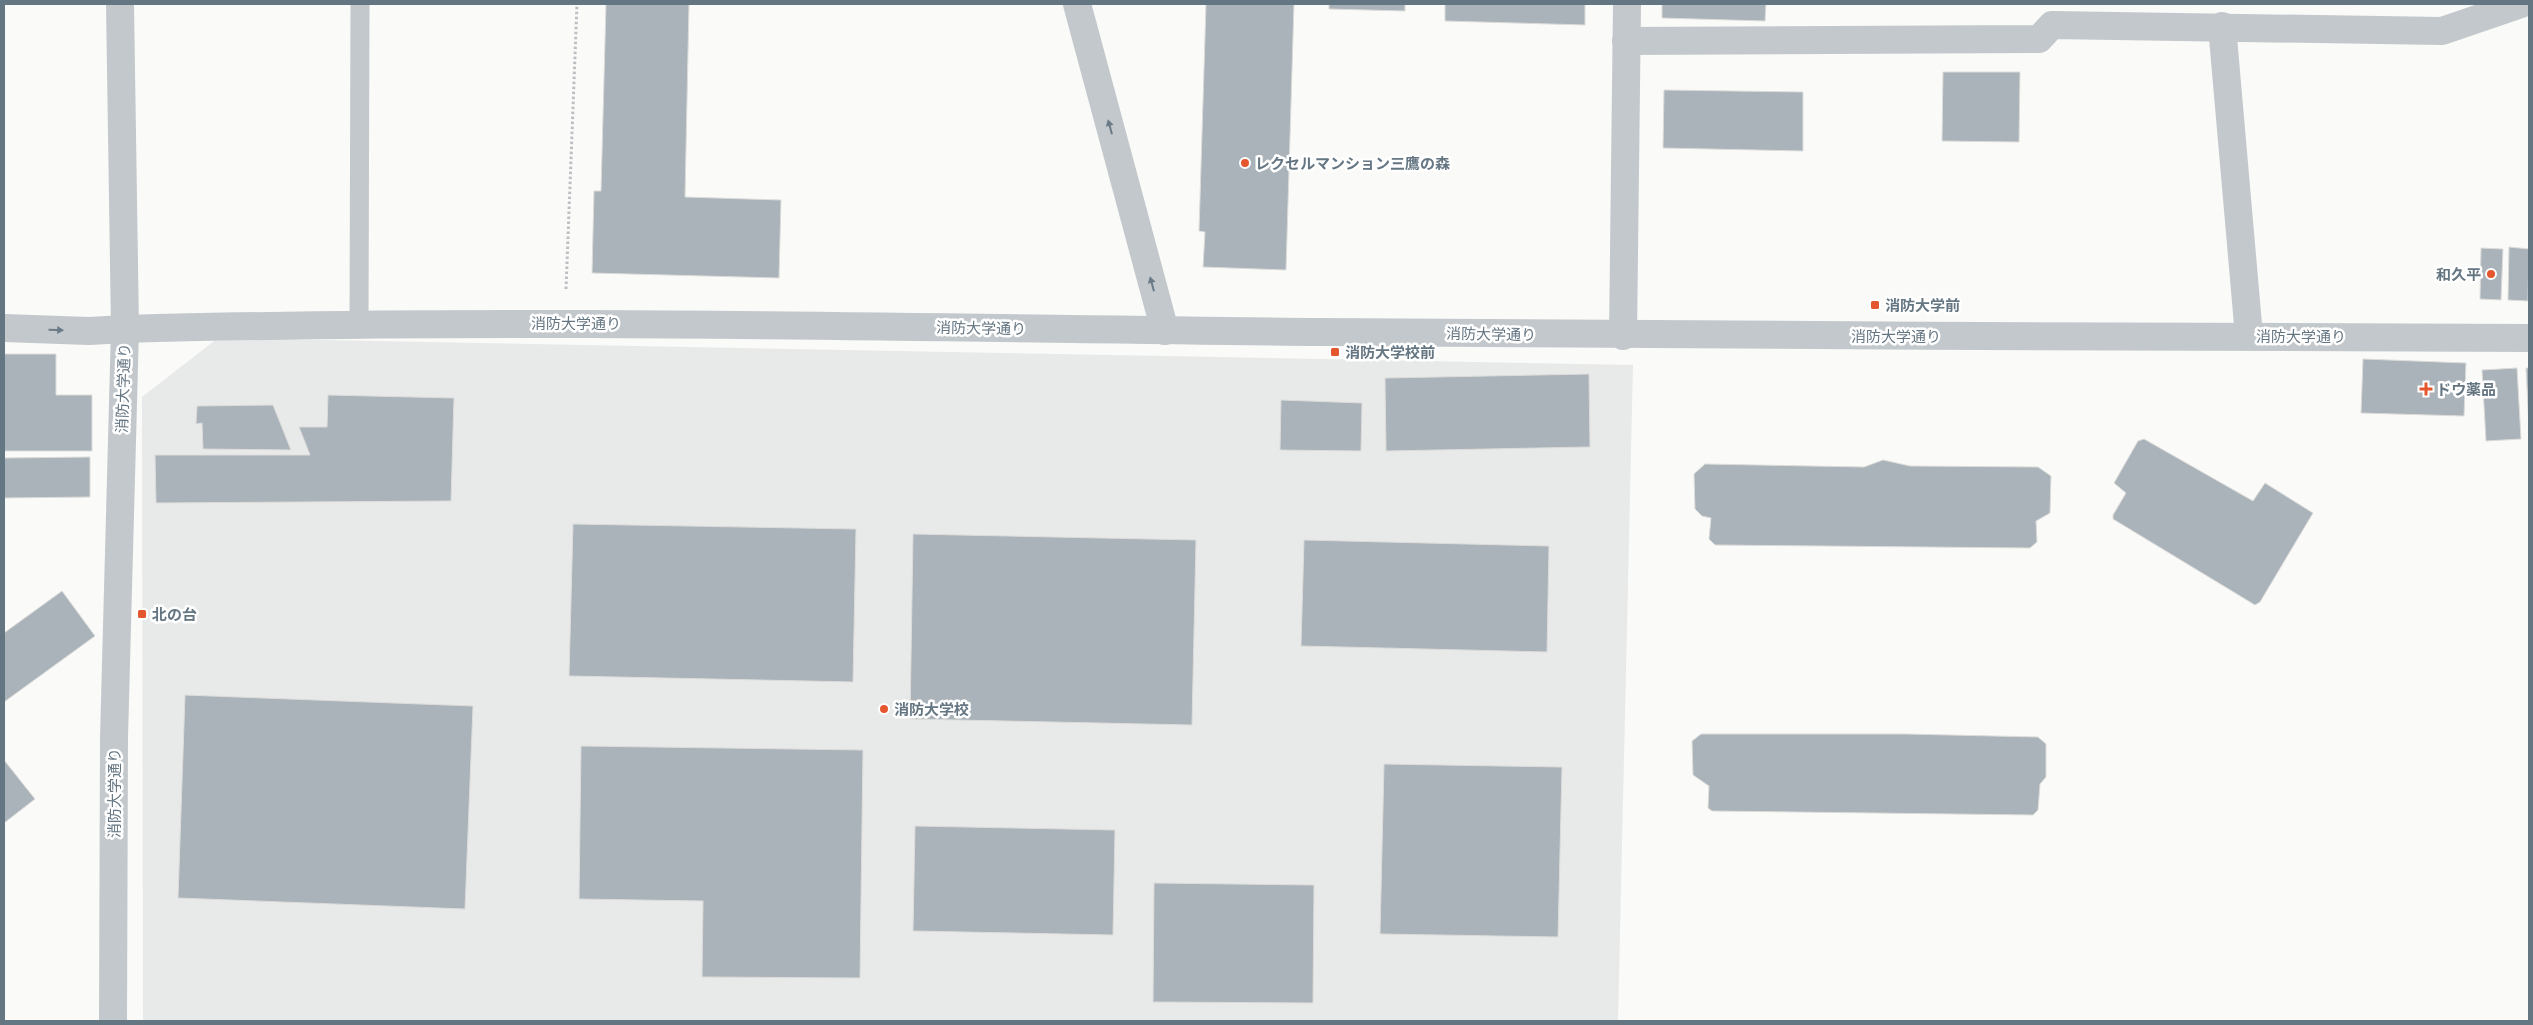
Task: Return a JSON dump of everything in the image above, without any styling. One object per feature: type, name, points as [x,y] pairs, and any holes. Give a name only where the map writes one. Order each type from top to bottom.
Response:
[{"type":"street","points":[[5,326],[89,331],[125,329],[120,4]]},
{"type":"street","points":[[1077,4],[1165,331]]},
{"type":"street","points":[[1623,336],[1627,4]]},
{"type":"street","points":[[1626,41],[2039,39],[2052,25],[2222,26],[2442,31],[2521,4]]},
{"type":"street","points":[[2222,26],[2249,336]]},
{"type":"street","name":"消防大学通り","points":[[113,1021],[114,738],[125,329],[565,322],[1623,336],[2529,338]]},
{"type":"lane","points":[[359,325],[360,4]]},
{"type":"path","points":[[565,322],[577,4]]},
{"type":"shaded area","name":"消防大学校","points":[[218,338],[1633,365],[1618,1021],[143,1021],[142,397]]},
{"type":"building","points":[[606,4],[689,4],[685,197],[781,200],[779,278],[592,273],[594,191],[601,191]]},
{"type":"building","name":"レクセルマンション三鷹の森","points":[[1206,4],[1294,4],[1286,270],[1203,267],[1205,232],[1199,231]]},
{"type":"building","points":[[1329,4],[1405,4],[1405,11],[1329,9]]},
{"type":"building","points":[[1445,4],[1585,4],[1585,25],[1445,21]]},
{"type":"building","points":[[1662,4],[1766,4],[1765,21],[1662,18]]},
{"type":"building","points":[[1943,72],[2020,72],[2019,142],[1942,141]]},
{"type":"building","points":[[1664,90],[1803,92],[1803,151],[1663,148]]},
{"type":"building","points":[[2509,247],[2529,249],[2528,301],[2508,300]]},
{"type":"building","points":[[2481,248],[2503,249],[2501,300],[2480,299]]},
{"type":"building","points":[[4,354],[56,354],[56,395],[92,395],[92,451],[4,451]]},
{"type":"building","points":[[2363,359],[2466,363],[2464,416],[2361,413]]},
{"type":"building","points":[[2517,368],[2521,439],[2486,441],[2482,370]]},
{"type":"building","points":[[2526,368],[2529,368],[2529,427]]},
{"type":"building","points":[[1589,374],[1590,447],[1386,451],[1385,378]]},
{"type":"building","points":[[328,395],[454,398],[451,501],[156,503],[155,455],[310,455],[299,427],[327,427]]},
{"type":"building","points":[[1281,400],[1362,403],[1361,451],[1280,450]]},
{"type":"building","points":[[273,405],[291,450],[203,449],[202,423],[196,424],[197,406]]},
{"type":"building","points":[[2144,439],[2253,501],[2265,483],[2313,513],[2260,602],[2255,605],[2113,519],[2113,515],[2126,493],[2114,483],[2138,441]]},
{"type":"building","points":[[90,457],[90,497],[4,498],[4,458]]},
{"type":"building","points":[[1883,460],[1910,466],[2038,467],[2051,476],[2050,513],[2036,521],[2037,542],[2030,548],[1715,545],[1709,539],[1711,518],[1702,516],[1695,509],[1694,474],[1705,464],[1864,467]]},
{"type":"building","points":[[573,524],[856,529],[853,682],[569,676]]},
{"type":"building","points":[[913,534],[1196,540],[1192,725],[910,719]]},
{"type":"building","points":[[1304,540],[1549,546],[1547,652],[1301,646]]},
{"type":"building","points":[[62,591],[95,636],[4,702],[4,633]]},
{"type":"building","points":[[185,695],[473,706],[465,909],[178,898]]},
{"type":"building","points":[[1701,734],[1906,734],[2038,737],[2046,744],[2046,777],[2040,784],[2038,810],[2033,815],[1712,811],[1708,808],[1709,786],[1693,775],[1692,741]]},
{"type":"building","points":[[581,746],[863,750],[860,978],[702,977],[703,901],[579,899]]},
{"type":"building","points":[[4,760],[35,799],[4,823]]},
{"type":"building","points":[[1384,764],[1562,767],[1558,937],[1380,934]]},
{"type":"building","points":[[915,826],[1115,830],[1113,935],[913,931]]},
{"type":"building","points":[[1154,883],[1314,885],[1313,1003],[1153,1002]]},
{"type":"place","name":"レクセルマンション三鷹の森","points":[[1245,163]]},
{"type":"place","name":"和久平","points":[[2491,274]]},
{"type":"place","name":"消防大学前","points":[[1875,305]]},
{"type":"place","name":"消防大学校前","points":[[1335,352]]},
{"type":"place","name":"ドウ薬品","points":[[2426,389]]},
{"type":"place","name":"北の台","points":[[142,614]]},
{"type":"place","name":"消防大学校","points":[[884,709]]}]
